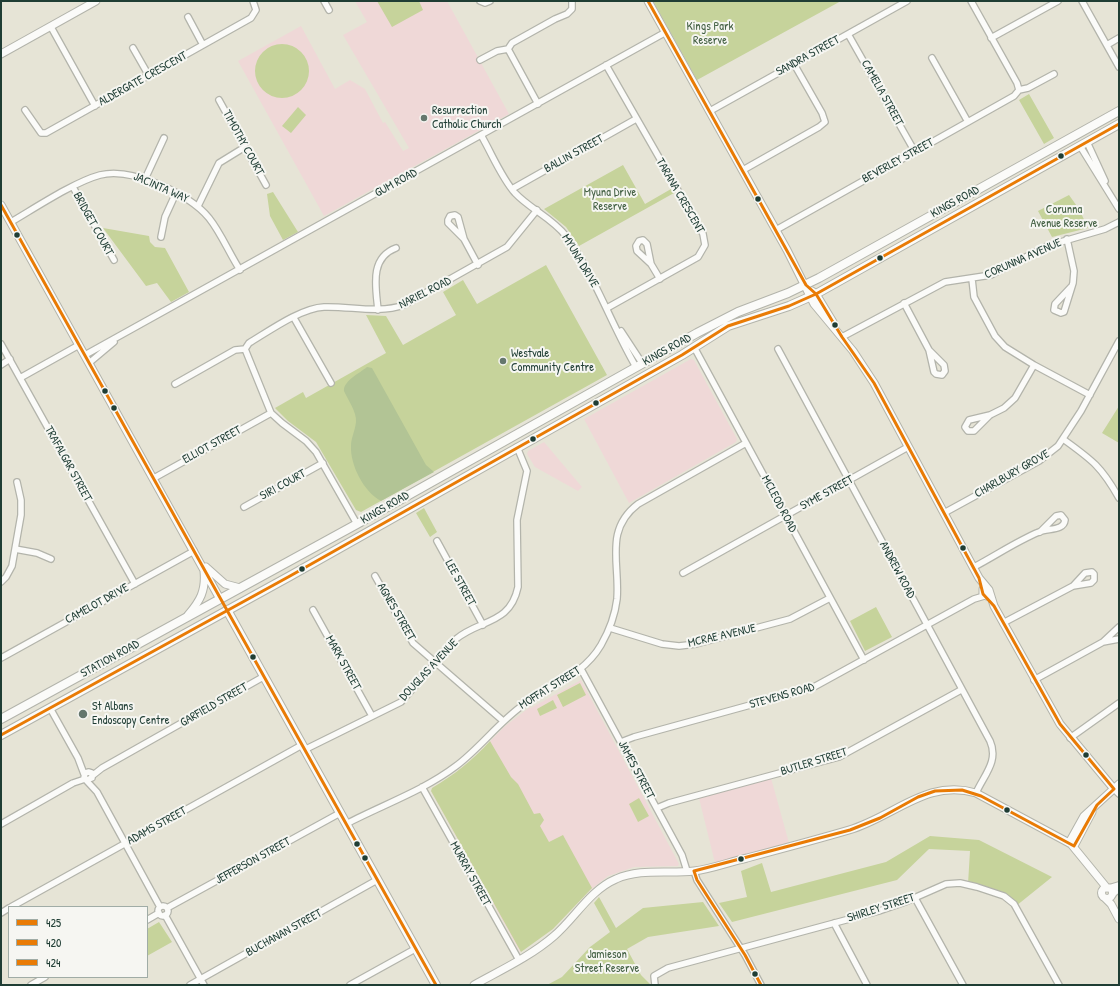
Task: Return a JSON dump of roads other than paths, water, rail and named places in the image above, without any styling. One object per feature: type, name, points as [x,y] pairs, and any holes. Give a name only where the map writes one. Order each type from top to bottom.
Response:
[{"type":"main road","name":"KINGS ROAD","points":[[220,598],[357,524],[639,365],[738,312],[806,285],[1119,111]]},
{"type":"main road","name":"KINGS ROAD","points":[[227,610],[646,375],[728,326],[779,309],[813,295],[1119,124]]},
{"type":"main road","points":[[1078,134],[1083,144]]},
{"type":"main road","points":[[639,365],[646,375]]},
{"type":"main road","points":[[511,438],[517,448]]},
{"type":"main road","points":[[357,524],[362,534]]},
{"type":"main road","points":[[220,598],[436,985]]},
{"type":"main road","name":"STATION ROAD","points":[[1,720],[220,598]]},
{"type":"main road","name":"STATION ROAD","points":[[1,735],[227,610]]},
{"type":"main road","points":[[43,696],[50,708]]},
{"type":"street","points":[[1,54],[96,1]]},
{"type":"street","name":"ALDERGATE CRESCENT","points":[[25,110],[37,131],[43,134],[254,16],[256,8],[253,1]]},
{"type":"street","points":[[324,1],[329,10]]},
{"type":"street","points":[[480,1],[485,3],[490,1]]},
{"type":"street","points":[[480,60],[497,51],[508,49],[512,43],[570,12],[573,6],[572,1]]},
{"type":"street","points":[[648,1],[806,285],[867,372],[974,568],[985,593],[994,606],[1052,711],[1070,738],[1117,789],[1084,816],[1071,844]]},
{"type":"street","name":"SANDRA STREET","points":[[710,111],[907,1]]},
{"type":"street","points":[[971,1],[1019,90]]},
{"type":"street","points":[[991,38],[1058,1]]},
{"type":"street","points":[[1082,1],[1119,67]]},
{"type":"street","points":[[188,16],[204,45]]},
{"type":"street","points":[[51,26],[95,106]]},
{"type":"street","name":"GUM ROAD","points":[[85,356],[666,32]]},
{"type":"street","name":"CAMELIA STREET","points":[[848,34],[915,152]]},
{"type":"street","points":[[1106,45],[1119,38]]},
{"type":"street","points":[[133,48],[149,76]]},
{"type":"street","points":[[508,49],[538,104]]},
{"type":"street","points":[[932,58],[968,122]]},
{"type":"street","points":[[742,170],[819,127],[824,122],[822,113],[794,64]]},
{"type":"street","name":"TARANA CRESCENT","points":[[606,66],[681,194],[705,240],[704,249],[698,257],[607,308]]},
{"type":"street","name":"BEVERLEY STREET","points":[[776,230],[1014,96],[1019,90],[1028,88],[1054,74]]},
{"type":"street","name":"TIMOTHY COURT","points":[[219,100],[266,185]]},
{"type":"street","name":"BALLIN STREET","points":[[512,189],[636,119]]},
{"type":"street","name":"MYUNA DRIVE","points":[[481,135],[512,189],[565,235],[639,365]]},
{"type":"street","points":[[145,179],[164,138]]},
{"type":"street","points":[[1083,144],[1118,207]]},
{"type":"street","points":[[198,206],[219,163],[245,147]]},
{"type":"street","name":"JACINTA WAY","points":[[11,222],[73,187],[99,175],[110,173],[130,174],[176,193],[198,206],[214,225],[240,270]]},
{"type":"street","name":"BRIDGET COURT","points":[[73,187],[114,260]]},
{"type":"street","points":[[161,237],[165,217],[176,193]]},
{"type":"street","points":[[1,204],[220,598]]},
{"type":"street","name":"NARIEL ROAD","points":[[175,384],[236,350],[245,348],[249,343],[312,309],[325,307],[389,310],[404,305],[478,265],[507,247],[537,210]]},
{"type":"street","name":"CORUNNA AVENUE","points":[[842,338],[945,282],[991,275],[1047,246],[1105,228],[1119,222]]},
{"type":"street","points":[[464,239],[478,265]]},
{"type":"street","points":[[1067,239],[1074,271],[1071,287]]},
{"type":"street","points":[[378,310],[377,269],[384,255],[396,248]]},
{"type":"street","points":[[651,264],[660,279]]},
{"type":"street","points":[[972,279],[974,297],[995,336],[1011,352],[1034,366],[1090,395]]},
{"type":"street","points":[[904,303],[929,350]]},
{"type":"street","points":[[294,318],[331,383]]},
{"type":"street","name":"GUM ROAD","points":[[90,363],[126,334]]},
{"type":"street","name":"CHARLBURY GROVE","points":[[944,513],[1039,461],[1050,453],[1063,439],[1090,395],[1119,341]]},
{"type":"street","name":"TRAFALGAR STREET","points":[[1,344],[135,584]]},
{"type":"street","points":[[20,378],[79,345]]},
{"type":"street","name":"MCLEOD ROAD","points":[[694,347],[864,660]]},
{"type":"street","points":[[245,348],[271,413],[306,441],[323,463],[357,524]]},
{"type":"street","name":"ANDREW ROAD","points":[[778,349],[993,750],[992,760],[976,793]]},
{"type":"street","points":[[1,365],[10,359]]},
{"type":"street","points":[[990,415],[1004,408],[1015,398],[1034,366]]},
{"type":"street","name":"ELLIOT STREET","points":[[154,478],[271,413]]},
{"type":"street","points":[[1063,439],[1094,461],[1109,480],[1119,498]]},
{"type":"street","name":"MOFFAT STREET","points":[[346,824],[422,787],[456,766],[502,720],[533,698],[581,669],[597,652],[610,628],[617,598],[616,537],[626,515],[638,504],[746,443]]},
{"type":"street","name":"SYME STREET","points":[[683,573],[908,447]]},
{"type":"street","name":"DOUGLAS AVENUE","points":[[303,747],[372,716],[405,699],[461,635],[505,613],[513,603],[518,588],[517,520],[527,471],[517,448]]},
{"type":"street","name":"SIRI COURT","points":[[244,507],[323,463]]},
{"type":"street","points":[[1,582],[10,572],[22,508],[17,482]]},
{"type":"street","points":[[974,568],[1040,532]]},
{"type":"street","name":"LEE STREET","points":[[437,541],[483,625]]},
{"type":"street","points":[[15,548],[37,553],[51,559]]},
{"type":"street","points":[[196,554],[221,581],[230,586],[240,588]]},
{"type":"street","name":"CAMELOT DRIVE","points":[[1,658],[135,584],[196,554]]},
{"type":"street","points":[[186,617],[200,600],[203,593],[204,569]]},
{"type":"street","name":"AGNES STREET","points":[[375,576],[410,639],[502,720]]},
{"type":"street","points":[[1003,623],[1073,586]]},
{"type":"street","name":"STEVENS ROAD","points":[[621,742],[634,737],[812,688],[985,593]]},
{"type":"street","name":"MCRAE AVENUE","points":[[610,628],[662,644],[691,645],[790,619],[830,598]]},
{"type":"street","name":"MARK STREET","points":[[313,610],[372,716]]},
{"type":"street","points":[[1034,680],[1103,642],[1119,627]]},
{"type":"street","points":[[1103,642],[1119,639]]},
{"type":"street","name":"JAMES STREET","points":[[581,669],[684,859],[740,948],[761,985]]},
{"type":"street","name":"GARFIELD STREET","points":[[1,824],[264,677]]},
{"type":"street","name":"BUTLER STREET","points":[[656,808],[669,803],[839,757],[961,690]]},
{"type":"street","points":[[1070,738],[1119,703]]},
{"type":"street","points":[[50,708],[126,843],[160,907],[158,910],[159,913]]},
{"type":"street","name":"ADAMS STREET","points":[[14,906],[303,747]]},
{"type":"street","name":"MURRAY STREET","points":[[422,787],[519,960]]},
{"type":"street","points":[[474,985],[519,960],[554,937],[569,923],[596,892],[611,881],[635,874],[691,871],[850,830],[880,818],[918,797],[935,791],[956,789],[976,793],[1071,844],[1090,867],[1108,893],[1119,919]]},
{"type":"street","name":"JEFFERSON STREET","points":[[167,908],[340,813]]},
{"type":"street","name":"BUCHANAN STREET","points":[[190,985],[377,880]]},
{"type":"street","name":"SHIRLEY STREET","points":[[656,985],[653,979],[655,974],[674,966],[879,911],[915,898],[939,886],[952,883],[977,887],[1008,899],[1018,909],[1059,985]]},
{"type":"street","points":[[1108,893],[1119,885]]},
{"type":"street","points":[[1108,893],[1119,889]]},
{"type":"street","points":[[915,898],[963,985]]},
{"type":"street","points":[[160,907],[167,908],[168,912],[165,915]]},
{"type":"street","points":[[148,919],[159,913],[165,915],[204,985]]},
{"type":"street","points":[[834,923],[867,985]]},
{"type":"street","points":[[350,985],[415,948]]},
{"type":"street","points":[[31,985],[43,978]]},
{"type":"place","name":"Resurrection Catholic Church","points":[[424,118]]},
{"type":"place","name":"Westvale Community Centre","points":[[503,361]]},
{"type":"place","name":"St Albans Endoscopy Centre","points":[[83,714]]},
{"type":"park label","name":"Kings Park Reserve","points":[[710,34]]},
{"type":"park label","name":"Myuna Drive Reserve","points":[[610,200]]},
{"type":"park label","name":"Corunna Avenue Reserve","points":[[1064,217]]},
{"type":"park label","name":"Jamieson Street Reserve","points":[[607,962]]}]
